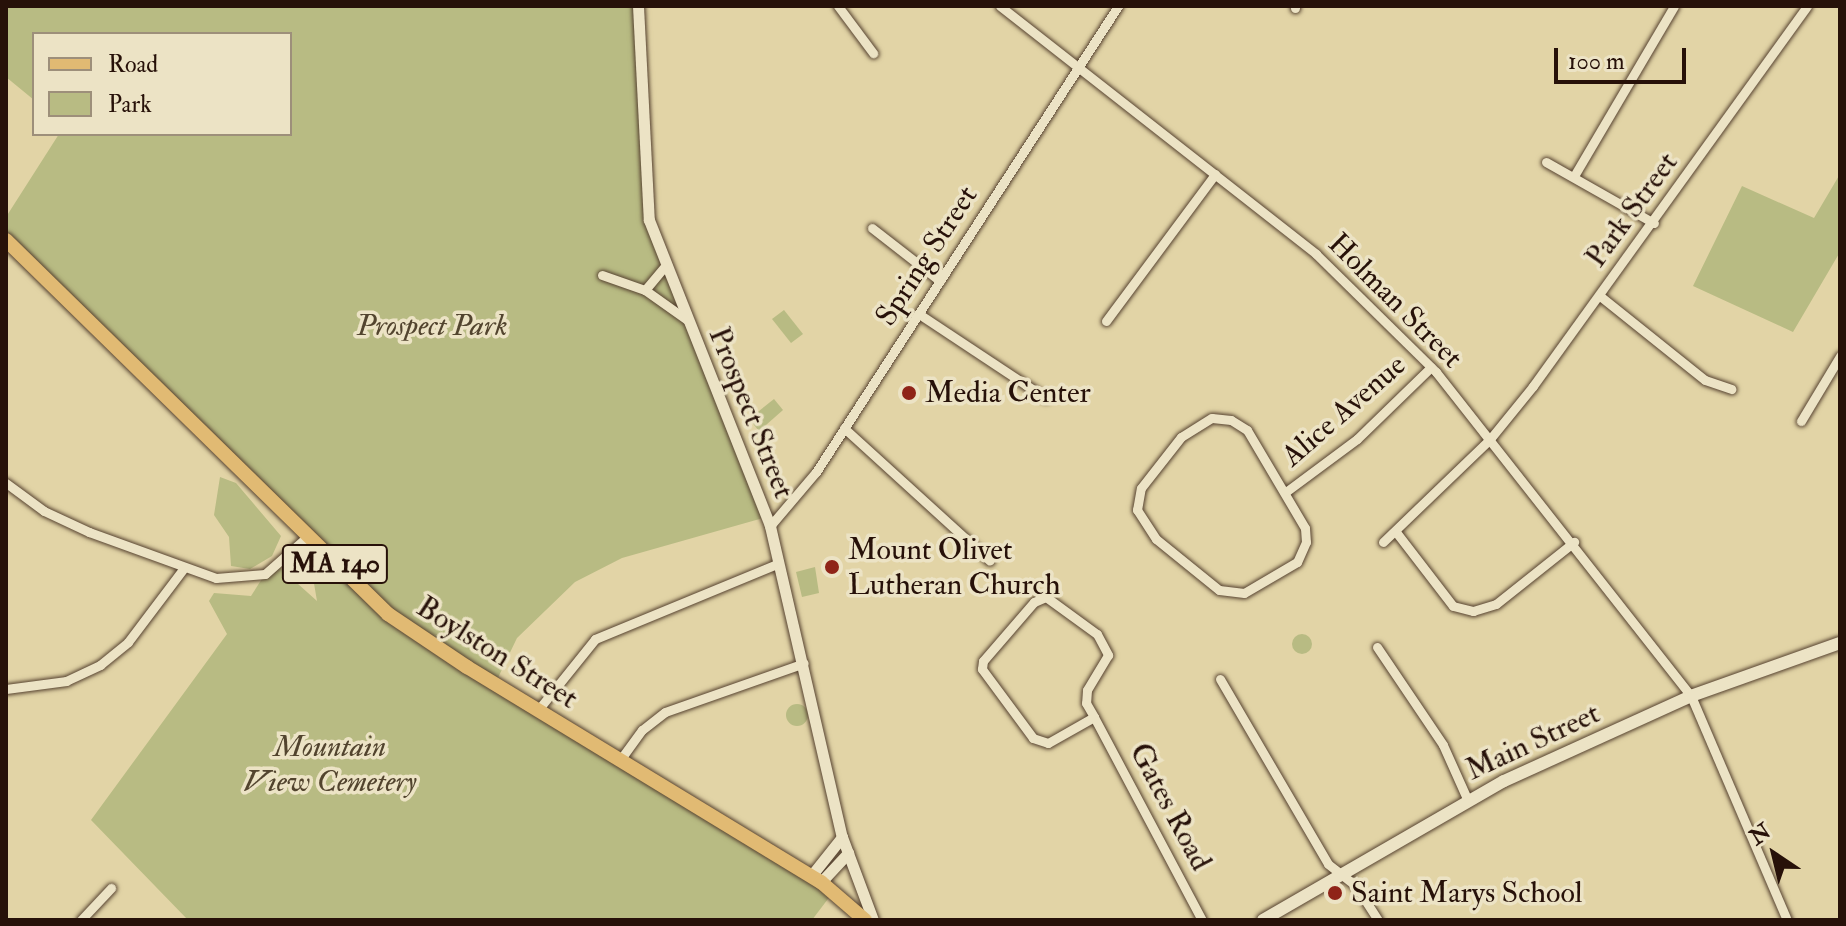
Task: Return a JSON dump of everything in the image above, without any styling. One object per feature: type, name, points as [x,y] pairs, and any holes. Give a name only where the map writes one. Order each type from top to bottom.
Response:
[{"type":"main road","name":"Boylston Street","points":[[6,240],[388,614],[538,710],[816,879],[865,920]]},
{"type":"main road","name":"Main Street","points":[[1263,920],[1468,801],[1691,696],[1839,645]]},
{"type":"street","name":"Prospect Street","points":[[638,6],[645,197],[666,265],[770,526],[842,837],[873,920]]},
{"type":"street","points":[[838,6],[873,53]]},
{"type":"street","name":"Holman Street","points":[[1000,6],[1076,70],[1215,174],[1325,262],[1431,367],[1574,542],[1691,696],[1787,920]]},
{"type":"street","name":"Spring Street","points":[[770,526],[803,491],[1118,6]]},
{"type":"street","points":[[1574,176],[1674,6]]},
{"type":"street","name":"Park Street","points":[[1383,542],[1490,439],[1654,223],[1807,6]]},
{"type":"street","points":[[1546,162],[1654,223]]},
{"type":"street","points":[[1106,321],[1215,174]]},
{"type":"street","points":[[872,228],[940,281]]},
{"type":"street","points":[[645,290],[666,265]]},
{"type":"street","points":[[602,275],[645,290],[690,322]]},
{"type":"street","points":[[1600,296],[1705,380],[1731,389]]},
{"type":"street","points":[[919,314],[1046,398]]},
{"type":"street","points":[[1801,421],[1839,363]]},
{"type":"street","name":"Alice Avenue","points":[[1287,491],[1357,439],[1431,367]]},
{"type":"street","points":[[1212,418],[1231,420],[1247,430],[1287,491],[1305,528],[1304,551],[1297,562],[1244,593],[1219,590],[1156,539],[1137,510],[1141,488],[1181,437],[1212,418]]},
{"type":"street","points":[[844,428],[990,561]]},
{"type":"street","points":[[6,483],[70,523],[216,578],[254,578],[278,566],[307,537]]},
{"type":"street","points":[[1396,532],[1453,606],[1473,611],[1496,604],[1574,542]]},
{"type":"street","points":[[538,710],[595,639],[779,563]]},
{"type":"street","points":[[6,689],[66,681],[100,665],[128,642],[184,568]]},
{"type":"street","name":"Gates Road","points":[[1094,717],[1057,740],[1041,742],[983,675],[983,661],[1038,599],[1056,600],[1108,648],[1104,665],[1087,690],[1086,703],[1094,717],[1202,920]]},
{"type":"street","points":[[1377,647],[1443,745],[1468,801]]},
{"type":"street","points":[[620,760],[642,730],[665,712],[804,663]]},
{"type":"street","points":[[1220,679],[1328,864],[1356,886],[1378,920]]},
{"type":"street","points":[[816,879],[842,837]]},
{"type":"street","points":[[816,879],[848,853]]},
{"type":"street","points":[[81,920],[111,888]]},
{"type":"green space","name":"Prospect Park","points":[[6,6],[638,6],[645,197],[767,517],[622,558],[575,582],[517,638],[495,684],[834,891],[812,920],[188,920],[91,820],[227,634],[209,601],[214,593],[251,596],[265,574],[278,566],[317,601],[306,537],[6,240],[6,217],[58,136],[292,136],[292,32],[32,32],[32,98],[6,77]]},
{"type":"green space","points":[[1840,174],[1840,252],[1793,332],[1693,286],[1742,186],[1814,218]]},
{"type":"green space","points":[[784,310],[803,334],[791,343],[772,319]]},
{"type":"green space","points":[[774,399],[783,410],[759,431],[749,419]]},
{"type":"green space","points":[[220,477],[236,483],[281,536],[272,556],[250,569],[231,566],[229,537],[214,515]]},
{"type":"green space","points":[[815,567],[819,593],[802,597],[796,572]]},
{"type":"green space","points":[[1302,634],[1309,637],[1312,644],[1309,651],[1302,654],[1295,651],[1292,644],[1295,637]]},
{"type":"green space","points":[[797,704],[805,707],[808,715],[805,723],[797,726],[789,723],[786,715],[789,707]]},
{"type":"place","name":"Media Center","points":[[909,393]]},
{"type":"place","name":"Mount Olivet Lutheran Church","points":[[832,567]]},
{"type":"place","name":"Saint Marys School","points":[[1335,893]]},
{"type":"park label","name":"Mountain View Cemetery","points":[[330,764]]}]
